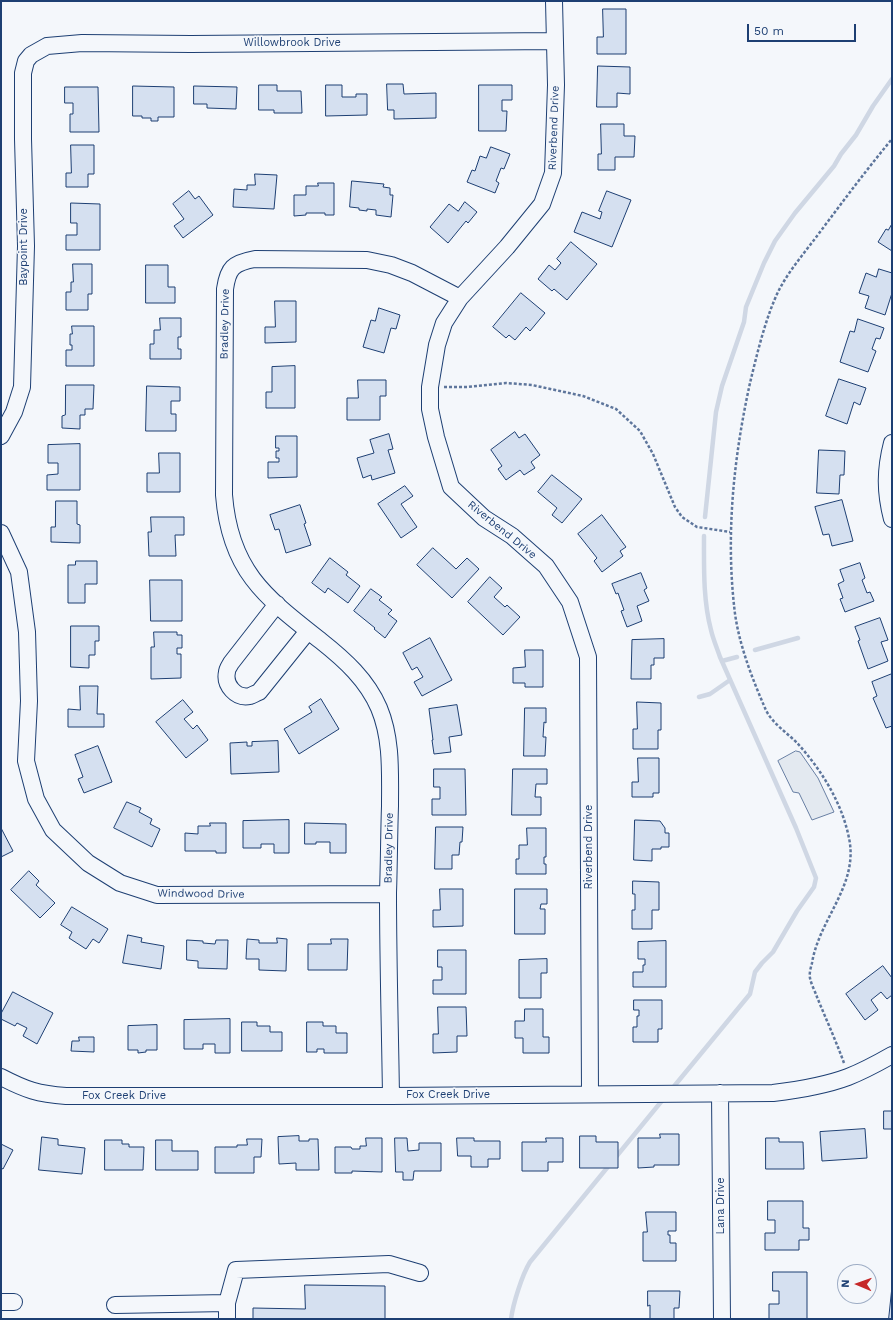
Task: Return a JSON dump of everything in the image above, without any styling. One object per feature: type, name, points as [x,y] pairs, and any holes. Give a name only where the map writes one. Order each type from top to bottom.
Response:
[{"type":"street","name":"Riverbend Drive","points":[[554,1],[556,84],[553,173],[542,204],[507,247],[460,298],[444,324],[437,345],[430,387],[430,409],[436,437],[451,487],[484,518],[512,536],[546,566],[570,602],[588,657],[590,1094]]},
{"type":"street","name":"Willowbrook Drive","points":[[31,55],[47,46],[82,43],[199,44],[555,41]]},
{"type":"street","name":"Baypoint Drive","points":[[1,436],[14,412],[22,388],[26,246],[23,73],[26,61],[31,55]]},
{"type":"street","name":"Bradley Drive","points":[[391,1096],[388,894],[390,768],[386,732],[382,717],[370,689],[338,654],[308,631],[259,588],[248,573],[238,555],[231,536],[226,514],[224,495],[225,289],[227,275],[235,264],[255,259],[367,260],[391,265],[412,273],[460,298]]},
{"type":"street","points":[[892,443],[887,462],[886,484],[888,506],[892,519]]},
{"type":"street","name":"Windwood Drive","points":[[1,533],[19,572],[27,632],[29,701],[26,761],[36,799],[53,830],[88,863],[120,883],[157,895],[388,894]]},
{"type":"street","points":[[277,604],[231,663],[227,671],[227,682],[232,690],[241,696],[250,696],[259,692],[308,631]]},
{"type":"street","name":"Fox Creek Drive","points":[[1,1077],[20,1087],[43,1094],[66,1096],[391,1096],[773,1093],[805,1089],[849,1077],[892,1055]]},
{"type":"street","name":"Lana Drive","points":[[720,1093],[722,1319]]},
{"type":"street","points":[[227,1319],[226,1303],[236,1270],[389,1264],[420,1273]]},
{"type":"street","points":[[115,1305],[190,1311],[226,1303]]},
{"type":"path","points":[[849,1077],[810,976],[818,941],[847,880],[851,858],[850,838],[842,813],[824,776],[799,745],[766,711],[744,653],[734,607],[730,532],[733,482],[741,421],[754,364],[770,313],[779,291],[791,271],[868,167],[892,139]]},
{"type":"path","points":[[430,387],[467,387],[506,383],[532,385],[583,396],[616,409],[640,431],[653,454],[675,507],[682,517],[697,527],[730,532]]},
{"type":"shaded area","points":[[796,751],[800,752],[818,778],[834,812],[812,820],[799,793],[793,792],[778,761]]},
{"type":"building","points":[[603,9],[626,9],[626,54],[597,54],[597,37],[603,37]]},
{"type":"building","points":[[598,66],[630,67],[630,94],[617,93],[617,107],[597,107]]},
{"type":"building","points":[[387,84],[403,84],[404,94],[436,93],[436,118],[394,119],[394,110],[388,110]]},
{"type":"building","points":[[259,85],[277,85],[277,91],[301,91],[302,113],[274,113],[274,110],[259,110]]},
{"type":"building","points":[[326,85],[342,85],[342,97],[356,97],[356,94],[367,94],[367,115],[326,116]]},
{"type":"building","points":[[479,85],[512,85],[512,100],[502,100],[502,111],[507,111],[506,131],[479,131]]},
{"type":"building","points":[[133,86],[174,87],[174,117],[158,117],[158,121],[151,121],[151,118],[133,116]]},
{"type":"building","points":[[194,86],[237,87],[236,109],[207,108],[207,104],[194,104]]},
{"type":"building","points":[[65,87],[98,87],[99,132],[70,132],[70,114],[73,114],[73,103],[65,103]]},
{"type":"building","points":[[601,124],[624,124],[624,136],[635,136],[634,157],[615,157],[615,170],[598,170],[598,154],[601,154]]},
{"type":"building","points":[[71,145],[94,145],[94,174],[88,174],[88,187],[66,187],[66,173],[71,173]]},
{"type":"building","points":[[491,147],[510,154],[504,169],[501,168],[496,181],[499,183],[495,193],[467,182],[472,170],[475,171],[480,156],[486,158]]},
{"type":"building","points":[[255,174],[277,175],[274,209],[233,207],[234,189],[247,190],[247,185],[255,185]]},
{"type":"building","points":[[352,181],[384,184],[383,187],[390,188],[390,195],[393,195],[391,217],[376,215],[376,210],[367,209],[367,211],[350,207]]},
{"type":"building","points":[[318,183],[334,183],[334,215],[325,215],[325,213],[306,213],[306,215],[294,216],[294,195],[306,195],[306,186],[318,186]]},
{"type":"building","points":[[189,191],[195,199],[199,196],[213,215],[183,238],[174,226],[184,219],[173,204]]},
{"type":"building","points":[[607,191],[631,200],[612,247],[574,232],[582,212],[600,219],[602,212],[599,211]]},
{"type":"building","points":[[465,202],[477,212],[468,223],[466,221],[448,243],[430,227],[449,204],[458,211]]},
{"type":"building","points":[[71,203],[100,204],[100,250],[66,250],[66,235],[77,235],[77,223],[71,223]]},
{"type":"building","points":[[892,224],[892,251],[878,242],[886,229],[888,230]]},
{"type":"building","points":[[571,242],[597,264],[567,300],[554,289],[552,291],[538,279],[549,265],[555,270],[561,263],[557,259]]},
{"type":"building","points":[[73,264],[92,264],[92,294],[88,294],[88,310],[66,310],[66,292],[71,292],[71,282],[73,282]]},
{"type":"building","points":[[146,265],[168,265],[168,287],[175,287],[175,303],[146,303]]},
{"type":"building","points":[[879,269],[892,273],[892,293],[885,315],[865,308],[869,296],[859,293],[866,273],[876,277]]},
{"type":"building","points":[[521,293],[545,313],[530,331],[526,327],[515,340],[509,335],[506,338],[493,327]]},
{"type":"building","points":[[275,301],[296,301],[296,342],[265,343],[265,327],[275,327]]},
{"type":"building","points":[[379,308],[400,315],[396,329],[391,328],[384,353],[363,347],[371,320],[375,321]]},
{"type":"building","points":[[160,318],[181,318],[181,337],[178,337],[178,349],[181,349],[181,359],[150,359],[150,344],[154,344],[154,330],[160,330]]},
{"type":"building","points":[[858,319],[884,328],[880,339],[876,338],[872,349],[876,351],[868,372],[840,362],[850,331],[854,332]]},
{"type":"building","points":[[72,326],[94,326],[94,366],[66,366],[66,350],[72,350],[72,345],[70,345],[70,334],[72,334]]},
{"type":"building","points":[[295,366],[295,408],[266,408],[266,392],[272,392],[272,367]]},
{"type":"building","points":[[839,379],[866,388],[860,405],[854,402],[847,424],[826,416]]},
{"type":"building","points":[[358,380],[386,380],[386,396],[380,396],[380,420],[347,420],[347,398],[358,398]]},
{"type":"building","points":[[66,385],[94,385],[93,409],[85,409],[85,415],[80,415],[80,429],[62,428],[62,416],[65,415]]},
{"type":"building","points":[[147,386],[180,387],[180,401],[171,401],[171,414],[176,414],[176,431],[146,431]]},
{"type":"building","points":[[515,432],[519,438],[525,434],[540,455],[531,462],[535,468],[524,475],[520,470],[506,480],[498,469],[502,466],[491,450]]},
{"type":"building","points":[[389,434],[393,449],[388,450],[395,473],[372,480],[371,475],[363,478],[357,458],[374,453],[370,440]]},
{"type":"building","points":[[276,436],[297,436],[297,477],[268,478],[268,462],[279,462],[279,458],[276,458],[276,451],[279,451],[279,448],[276,448]]},
{"type":"building","points":[[80,444],[80,490],[47,490],[47,475],[58,474],[58,463],[48,463],[48,445]]},
{"type":"building","points":[[819,450],[845,451],[844,475],[840,475],[839,494],[817,493]]},
{"type":"building","points":[[159,453],[180,453],[180,492],[147,492],[147,473],[159,473]]},
{"type":"building","points":[[552,475],[582,499],[562,523],[552,515],[557,508],[538,492]]},
{"type":"building","points":[[405,486],[413,496],[401,504],[417,527],[401,538],[378,504]]},
{"type":"building","points":[[842,500],[853,541],[832,546],[829,534],[823,535],[815,507]]},
{"type":"building","points":[[56,501],[77,501],[77,524],[80,525],[80,543],[51,542],[51,527],[55,527]]},
{"type":"building","points":[[300,505],[311,545],[286,553],[279,529],[275,530],[270,515]]},
{"type":"building","points":[[602,515],[626,547],[620,551],[623,556],[602,572],[594,561],[597,558],[578,534]]},
{"type":"building","points":[[151,517],[184,517],[184,535],[175,535],[176,556],[149,556],[148,532],[151,532]]},
{"type":"building","points":[[433,548],[456,569],[467,558],[479,569],[452,598],[417,565]]},
{"type":"building","points":[[330,558],[348,572],[346,575],[360,586],[348,603],[328,588],[325,593],[312,583]]},
{"type":"building","points":[[76,561],[97,561],[97,584],[85,584],[85,603],[68,603],[68,565],[75,565]]},
{"type":"building","points":[[860,563],[865,578],[862,580],[867,593],[870,592],[874,601],[845,612],[840,599],[843,598],[838,584],[844,581],[840,570]]},
{"type":"building","points":[[641,573],[647,588],[644,590],[649,601],[637,606],[642,621],[627,627],[621,611],[624,610],[618,593],[616,594],[612,584]]},
{"type":"building","points":[[490,577],[502,588],[494,597],[505,607],[507,605],[520,617],[503,635],[468,602]]},
{"type":"building","points":[[150,580],[182,580],[182,621],[151,621]]},
{"type":"building","points":[[371,589],[382,597],[379,600],[392,610],[388,614],[397,621],[385,638],[354,611]]},
{"type":"building","points":[[880,618],[888,640],[881,642],[888,661],[868,669],[858,641],[860,640],[855,627]]},
{"type":"building","points":[[71,626],[99,626],[99,641],[95,641],[95,655],[89,655],[89,668],[71,667]]},
{"type":"building","points":[[154,632],[177,632],[177,635],[182,635],[182,648],[177,648],[177,654],[181,654],[181,678],[151,679],[151,647],[154,647]]},
{"type":"building","points":[[430,638],[452,680],[422,696],[414,682],[423,677],[417,667],[412,670],[403,653]]},
{"type":"building","points":[[664,639],[664,658],[654,658],[654,665],[651,665],[651,679],[631,679],[632,640]]},
{"type":"building","points":[[525,650],[543,650],[543,687],[525,687],[525,683],[513,683],[513,668],[525,667]]},
{"type":"building","points":[[892,674],[892,726],[886,728],[873,698],[877,696],[872,682]]},
{"type":"building","points":[[80,686],[98,686],[97,714],[104,714],[104,727],[68,727],[68,709],[80,710]]},
{"type":"building","points":[[321,699],[339,729],[299,754],[284,729],[312,712],[309,707]]},
{"type":"building","points":[[183,700],[193,712],[184,719],[193,729],[197,725],[208,740],[186,758],[156,722]]},
{"type":"building","points":[[637,702],[661,703],[661,730],[658,730],[658,749],[633,749],[633,729],[637,729]]},
{"type":"building","points":[[457,705],[462,735],[449,737],[451,752],[434,754],[429,709]]},
{"type":"building","points":[[525,708],[546,708],[546,723],[544,722],[543,737],[546,737],[545,756],[524,756]]},
{"type":"building","points":[[278,741],[279,772],[231,774],[230,743],[247,742],[247,746],[252,746],[252,742]]},
{"type":"building","points":[[98,746],[112,782],[84,793],[78,779],[83,777],[75,755]]},
{"type":"building","points":[[638,758],[659,758],[659,793],[653,793],[653,797],[632,797],[632,782],[638,782]]},
{"type":"building","points":[[434,769],[465,769],[466,815],[432,815],[432,799],[440,799],[440,787],[434,787]]},
{"type":"building","points":[[513,769],[547,769],[547,784],[536,784],[535,797],[541,797],[541,815],[512,815]]},
{"type":"building","points":[[127,802],[141,808],[139,812],[152,819],[150,824],[160,829],[152,847],[114,828]]},
{"type":"building","points":[[289,820],[289,853],[274,853],[274,844],[261,844],[261,848],[243,848],[243,821]]},
{"type":"building","points":[[635,820],[660,821],[665,828],[665,833],[669,833],[669,847],[652,849],[652,861],[634,860]]},
{"type":"building","points":[[210,823],[226,823],[226,853],[216,853],[216,851],[185,851],[185,833],[198,834],[198,826],[210,826]]},
{"type":"building","points":[[305,823],[346,824],[346,853],[330,853],[330,842],[305,844]]},
{"type":"building","points":[[436,827],[463,827],[459,855],[452,855],[452,869],[435,869]]},
{"type":"building","points":[[1,828],[13,851],[1,857]]},
{"type":"building","points":[[527,828],[546,828],[546,857],[544,857],[544,864],[546,864],[546,874],[516,874],[516,859],[519,859],[519,845],[527,845]]},
{"type":"building","points":[[29,871],[39,881],[36,885],[55,903],[40,918],[11,890]]},
{"type":"building","points":[[633,881],[659,882],[659,910],[652,910],[652,929],[632,929],[632,910],[635,910]]},
{"type":"building","points":[[440,889],[463,889],[463,926],[433,927],[433,910],[440,910]]},
{"type":"building","points":[[515,889],[547,889],[547,904],[541,904],[540,909],[545,909],[545,934],[515,934]]},
{"type":"building","points":[[72,907],[108,929],[99,943],[93,939],[86,949],[69,938],[72,932],[61,925]]},
{"type":"building","points":[[128,935],[142,938],[141,942],[164,946],[161,969],[123,963]]},
{"type":"building","points":[[277,938],[287,939],[286,971],[259,970],[259,959],[246,959],[247,939],[259,940],[259,943],[277,943]]},
{"type":"building","points":[[331,939],[348,939],[347,970],[308,970],[308,944],[331,944]]},
{"type":"building","points":[[187,940],[203,941],[203,943],[215,944],[216,940],[228,940],[227,969],[198,968],[198,961],[187,960]]},
{"type":"building","points":[[666,941],[666,987],[633,987],[633,972],[643,972],[643,965],[645,965],[645,959],[638,959],[638,942]]},
{"type":"building","points":[[438,950],[466,950],[466,994],[433,994],[433,980],[442,980],[442,967],[438,967]]},
{"type":"building","points":[[547,959],[547,973],[541,973],[541,998],[519,998],[519,960]]},
{"type":"building","points":[[883,966],[892,978],[892,995],[887,999],[881,992],[871,1000],[878,1010],[865,1020],[846,994]]},
{"type":"building","points":[[13,992],[53,1013],[37,1044],[23,1036],[27,1028],[17,1023],[15,1026],[1,1019],[1,1014]]},
{"type":"building","points":[[634,1000],[662,1000],[662,1029],[658,1029],[658,1042],[633,1042],[633,1027],[637,1027],[637,1016],[639,1016],[639,1010],[634,1010]]},
{"type":"building","points":[[438,1007],[466,1007],[467,1036],[457,1036],[457,1052],[433,1053],[433,1034],[438,1034]]},
{"type":"building","points":[[525,1009],[543,1009],[543,1037],[549,1037],[549,1053],[523,1053],[523,1038],[515,1038],[515,1021],[524,1021]]},
{"type":"building","points":[[230,1019],[230,1053],[215,1053],[215,1044],[203,1044],[203,1049],[184,1049],[184,1020]]},
{"type":"building","points":[[242,1022],[257,1022],[257,1026],[270,1026],[270,1032],[282,1032],[282,1051],[242,1051]]},
{"type":"building","points":[[307,1022],[323,1022],[323,1026],[336,1026],[336,1033],[347,1033],[347,1053],[324,1053],[324,1049],[317,1049],[317,1052],[307,1052]]},
{"type":"building","points":[[157,1025],[157,1050],[146,1050],[146,1052],[138,1053],[138,1050],[128,1050],[128,1026]]},
{"type":"building","points":[[79,1037],[94,1037],[94,1052],[71,1051],[72,1041],[79,1041]]},
{"type":"building","points":[[884,1111],[892,1111],[892,1129],[884,1129]]},
{"type":"building","points":[[865,1129],[867,1158],[822,1161],[820,1132]]},
{"type":"building","points":[[660,1134],[679,1134],[679,1165],[654,1165],[654,1167],[638,1168],[638,1138],[660,1138]]},
{"type":"building","points":[[299,1136],[299,1141],[318,1139],[319,1170],[296,1170],[296,1163],[279,1164],[278,1137]]},
{"type":"building","points":[[580,1136],[596,1136],[596,1142],[618,1142],[618,1168],[580,1168]]},
{"type":"building","points":[[42,1137],[58,1139],[58,1145],[85,1148],[82,1174],[39,1170]]},
{"type":"building","points":[[366,1138],[382,1138],[382,1172],[352,1171],[352,1173],[335,1173],[335,1147],[351,1147],[352,1149],[360,1149],[360,1146],[366,1146]]},
{"type":"building","points":[[395,1138],[407,1138],[408,1151],[419,1150],[419,1143],[441,1143],[441,1171],[414,1171],[413,1180],[403,1180],[403,1172],[396,1172]]},
{"type":"building","points":[[457,1138],[474,1138],[474,1141],[500,1141],[500,1159],[488,1159],[488,1167],[471,1167],[471,1156],[458,1156]]},
{"type":"building","points":[[546,1138],[563,1138],[563,1162],[548,1162],[548,1171],[522,1171],[522,1142],[546,1142]]},
{"type":"building","points":[[766,1138],[779,1138],[779,1142],[803,1142],[804,1169],[766,1169]]},
{"type":"building","points":[[247,1139],[262,1139],[261,1157],[254,1157],[254,1173],[215,1173],[215,1147],[237,1147],[237,1145],[247,1145]]},
{"type":"building","points":[[105,1140],[122,1140],[122,1144],[129,1144],[129,1147],[144,1147],[143,1170],[105,1170]]},
{"type":"building","points":[[156,1140],[172,1140],[172,1151],[198,1151],[198,1170],[156,1170]]},
{"type":"building","points":[[1,1144],[13,1150],[3,1169],[1,1168]]},
{"type":"building","points":[[768,1201],[803,1201],[803,1228],[809,1228],[809,1240],[799,1240],[799,1250],[765,1250],[765,1233],[775,1233],[775,1220],[768,1220]]},
{"type":"building","points":[[646,1212],[676,1212],[676,1231],[668,1231],[668,1235],[670,1235],[670,1243],[676,1243],[676,1261],[643,1261],[643,1232],[647,1232]]},
{"type":"building","points":[[773,1272],[807,1272],[807,1319],[769,1319],[769,1304],[779,1304],[779,1291],[773,1291]]},
{"type":"building","points":[[305,1285],[385,1286],[385,1319],[253,1319],[253,1308],[305,1309]]},
{"type":"building","points":[[892,1287],[892,1319],[889,1319]]},
{"type":"building","points":[[648,1291],[680,1291],[679,1308],[674,1308],[674,1319],[650,1319]]},
{"type":"waterway","points":[[705,517],[716,412],[722,386],[744,322],[746,307],[764,263],[775,241],[795,213],[834,166],[892,79]]},
{"type":"waterway","points":[[671,1090],[750,994],[755,972],[773,952],[797,911],[814,887],[816,878],[796,828],[720,657],[713,637],[708,619],[705,595],[704,536]]},
{"type":"waterway","points":[[755,650],[798,638]]},
{"type":"waterway","points":[[722,661],[737,657]]},
{"type":"waterway","points":[[699,697],[710,694],[730,680]]},
{"type":"waterway","points":[[511,1319],[518,1290],[530,1262],[665,1097]]}]
